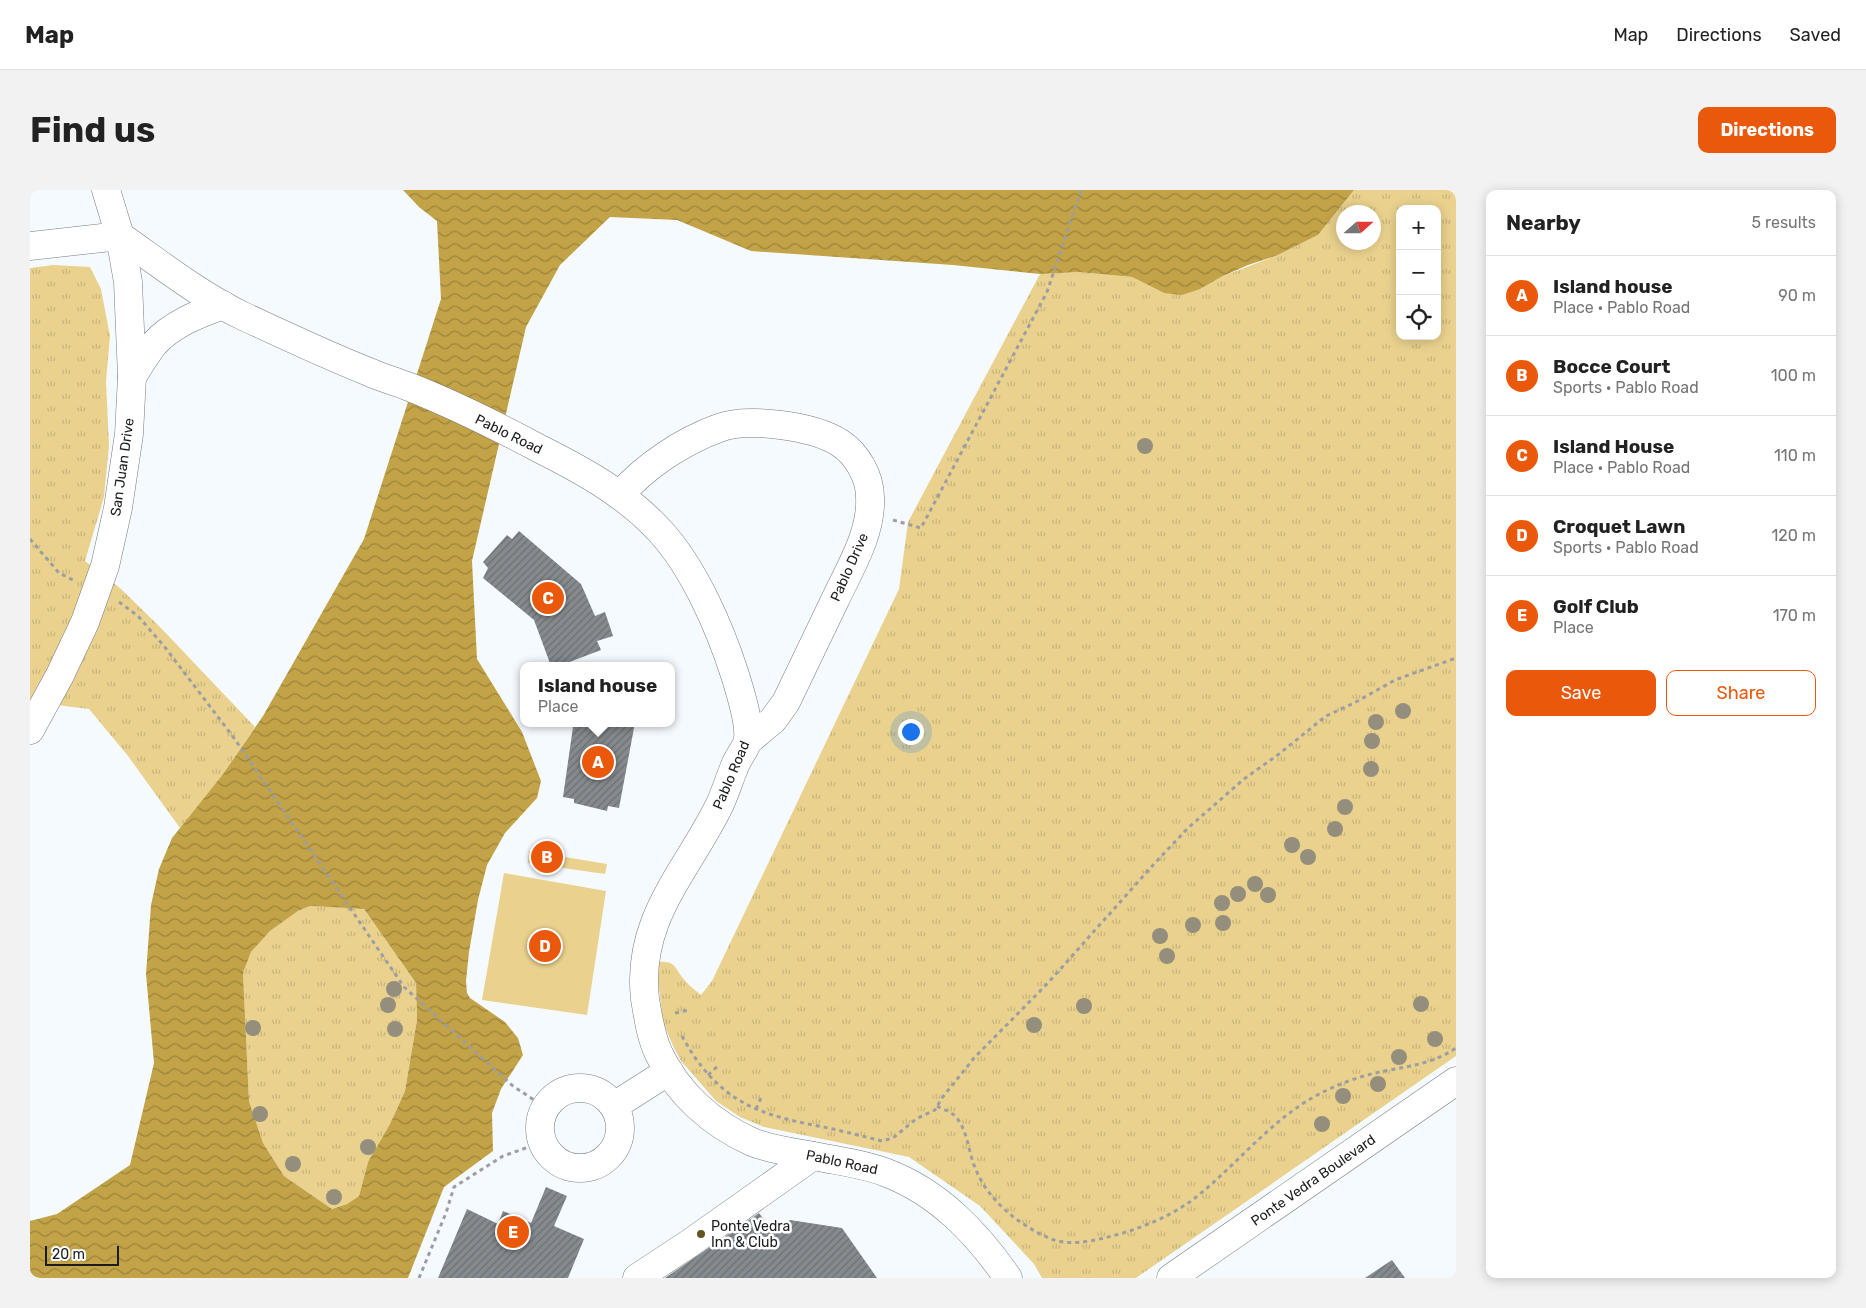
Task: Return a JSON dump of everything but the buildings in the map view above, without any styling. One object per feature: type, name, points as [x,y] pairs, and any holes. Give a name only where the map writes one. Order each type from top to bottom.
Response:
[{"type":"street","name":"San Juan Drive","points":[[30,730],[60,675],[85,622],[105,566],[118,508],[129,434],[132,377],[128,282],[120,236],[106,190]]},
{"type":"street","points":[[30,246],[120,236]]},
{"type":"street","name":"Pablo Road","points":[[120,236],[223,305],[368,372],[409,387],[508,432],[586,472],[620,496],[661,532],[681,559],[706,603],[727,650],[744,703],[748,741],[736,760],[720,804],[659,911],[650,935],[644,960],[644,986],[647,1014],[657,1051],[692,1102],[711,1118],[754,1142],[886,1172],[926,1192],[944,1205],[992,1255],[1008,1278]]},
{"type":"street","points":[[132,377],[154,344],[169,331],[194,315],[223,305]]},
{"type":"street","name":"Pablo Drive","points":[[620,496],[652,465],[677,449],[719,428],[740,422],[760,422],[825,435],[841,444],[854,456],[866,477],[870,495],[870,514],[862,543],[786,702],[773,720],[748,741]]},
{"type":"street","points":[[614,1106],[669,1071]]},
{"type":"street","name":"Ponte Vedra Boulevard","points":[[1171,1278],[1456,1081]]},
{"type":"street","points":[[578,1088],[593,1090],[600,1093],[614,1106],[620,1122],[620,1136],[610,1156],[598,1164],[585,1168],[571,1168],[552,1157],[543,1142],[541,1125],[546,1108],[558,1095],[578,1088]]},
{"type":"street","points":[[637,1278],[698,1238],[812,1156]]},
{"type":"path","points":[[870,514],[921,528],[1048,292],[1081,190]]},
{"type":"path","points":[[30,539],[59,573],[118,601],[138,616],[164,646],[234,738],[404,987],[513,1086],[546,1108]]},
{"type":"path","points":[[679,1030],[690,1051],[708,1075],[729,1094],[746,1105],[796,1121],[882,1141],[893,1138],[916,1119],[935,1110],[974,1058],[1047,984],[1154,864],[1207,811],[1244,779],[1326,716],[1395,680],[1456,658]]},
{"type":"path","points":[[673,1007],[677,1022]]},
{"type":"path","points":[[675,1013],[689,1010]]},
{"type":"path","points":[[937,1106],[953,1114],[960,1123],[976,1171],[988,1191],[1004,1209],[1026,1225],[1049,1238],[1066,1243],[1082,1242],[1118,1235],[1141,1227],[1176,1210],[1208,1187],[1261,1137],[1309,1099],[1363,1076],[1425,1064],[1446,1055],[1456,1048]]},
{"type":"path","points":[[708,1075],[719,1065]]},
{"type":"path","points":[[756,1109],[762,1096]]},
{"type":"path","points":[[419,1278],[446,1212],[454,1186],[503,1156],[543,1142]]},
{"type":"green space","points":[[1354,190],[1456,190],[1456,1056],[1136,1278],[1042,1278],[1034,1264],[980,1206],[909,1157],[764,1127],[740,1117],[716,1101],[681,1061],[673,1046],[663,1022],[656,962],[667,962],[673,965],[686,982],[701,995],[712,981],[899,589],[908,522],[1040,274],[1079,272],[1132,277],[1164,293],[1200,289],[1221,277],[1278,255],[1318,235],[1336,212],[1336,250],[1381,250],[1381,205],[1342,205]]},
{"type":"green space","points":[[53,265],[90,267],[101,289],[110,336],[106,381],[109,446],[104,497],[85,561],[120,588],[160,627],[255,727],[223,774],[180,828],[128,756],[89,709],[33,702],[30,706],[30,268]]},
{"type":"green space","points":[[529,851],[607,864],[605,874],[528,863]]},
{"type":"green space","points":[[504,873],[606,891],[587,1015],[482,1000]]},
{"type":"green space","points":[[310,906],[364,909],[416,983],[417,1020],[405,1091],[390,1124],[368,1162],[359,1196],[347,1204],[332,1209],[284,1176],[263,1143],[249,1101],[243,973],[251,952],[270,931],[298,911]]},
{"type":"water","points":[[403,190],[1354,190],[1342,205],[1336,205],[1336,212],[1318,235],[1278,255],[1248,265],[1200,289],[1182,295],[1164,293],[1132,277],[1079,272],[1040,274],[953,265],[751,251],[677,220],[610,217],[560,265],[526,327],[472,561],[477,659],[522,732],[541,781],[537,798],[505,833],[487,865],[478,900],[469,952],[466,981],[467,993],[470,998],[505,1022],[518,1038],[523,1055],[501,1089],[492,1113],[493,1151],[444,1187],[408,1278],[30,1278],[30,1221],[57,1214],[130,1165],[154,1063],[146,974],[151,905],[159,869],[172,838],[223,774],[263,716],[364,539],[441,299],[437,221],[419,207]],"holes":[[[310,906],[364,909],[416,983],[417,1020],[405,1091],[390,1124],[368,1162],[359,1196],[347,1204],[332,1209],[284,1176],[263,1143],[249,1101],[243,973],[251,952],[270,931],[298,911]]]},
{"type":"place","name":"Island House","points":[[548,598]]},
{"type":"place","name":"Island house","points":[[598,762]]},
{"type":"place","name":"Bocce Court","points":[[547,857]]},
{"type":"place","name":"Croquet Lawn","points":[[545,946]]},
{"type":"place","name":"Golf Club","points":[[513,1232]]},
{"type":"place","name":"Ponte Vedra Inn & Club","points":[[701,1234]]}]
